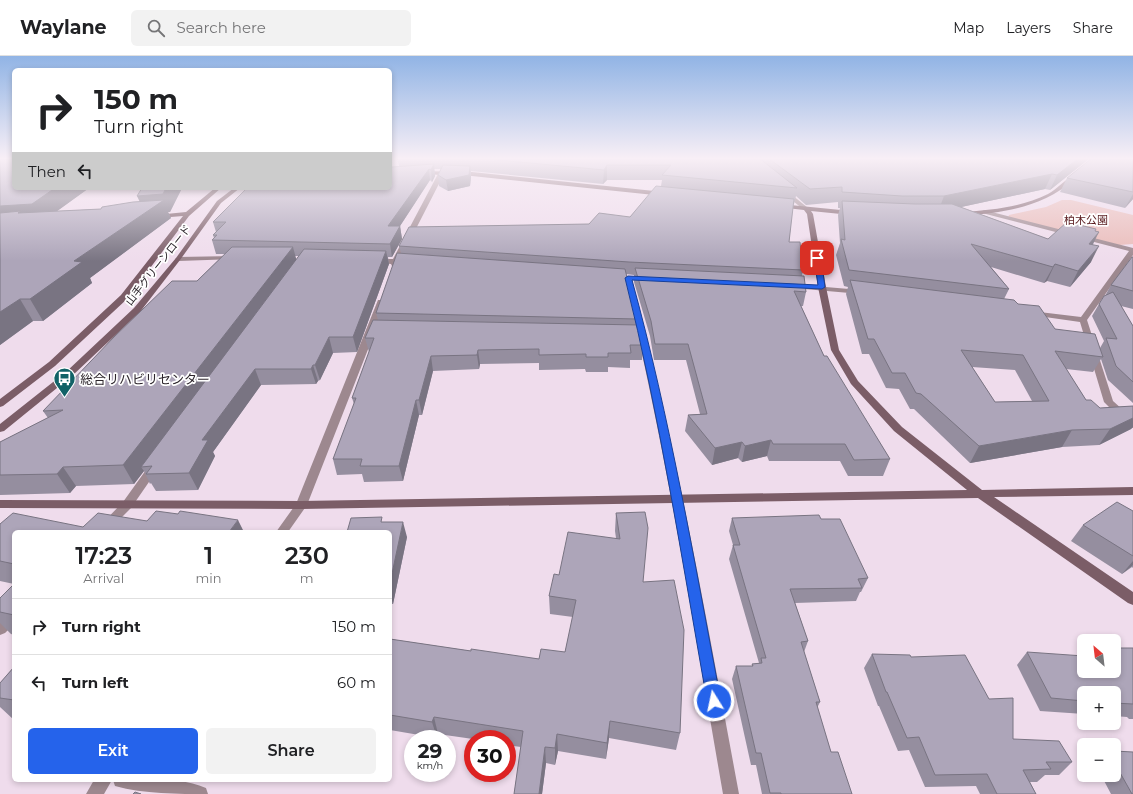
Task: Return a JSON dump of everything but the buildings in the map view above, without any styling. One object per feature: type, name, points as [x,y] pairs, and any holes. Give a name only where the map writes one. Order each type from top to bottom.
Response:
[{"type":"street","name":"山手グリーンロード","points":[[0,404],[52,364],[124,297],[187,215],[213,192]]},
{"type":"street","name":"山手グリーンロード","points":[[0,429],[70,373],[138,310],[178,259],[219,202],[231,192]]},
{"type":"street","points":[[390,276],[395,261],[431,192]]},
{"type":"street","points":[[645,192],[669,195]]},
{"type":"street","points":[[785,192],[810,214],[822,287],[835,350],[854,382],[898,429],[979,493],[1133,599]]},
{"type":"street","points":[[954,214],[984,212],[1034,201],[1055,192]]},
{"type":"street","points":[[153,217],[187,215],[219,202],[233,199]]},
{"type":"street","points":[[771,205],[858,213]]},
{"type":"street","points":[[984,212],[1133,250],[1083,320]]},
{"type":"street","points":[[178,259],[244,258]]},
{"type":"street","points":[[365,260],[418,263]]},
{"type":"street","points":[[605,276],[652,279]]},
{"type":"street","points":[[628,278],[677,499],[731,794]]},
{"type":"street","points":[[783,285],[822,287],[870,293]]},
{"type":"street","points":[[283,530],[301,506],[376,329],[385,291]]},
{"type":"street","points":[[1020,312],[1083,320]]},
{"type":"street","points":[[1083,320],[1109,402],[1133,425]]},
{"type":"street","points":[[102,530],[127,505],[160,460]]},
{"type":"street","points":[[0,504],[301,506],[1133,491]]},
{"type":"street","points":[[0,629],[12,617]]},
{"type":"street","points":[[94,794],[103,782]]},
{"type":"street","points":[[132,782],[200,794]]},
{"type":"green space","name":"柏木公園","points":[[1062,200],[1071,200],[1133,215],[1133,244],[1119,245],[1008,218],[1009,215],[1046,207]]},
{"type":"place","name":"総合リハビリセンター","points":[[64,398]]},
{"type":"route","points":[[714,701],[677,499],[644,336],[628,278],[822,287],[817,258]]}]
